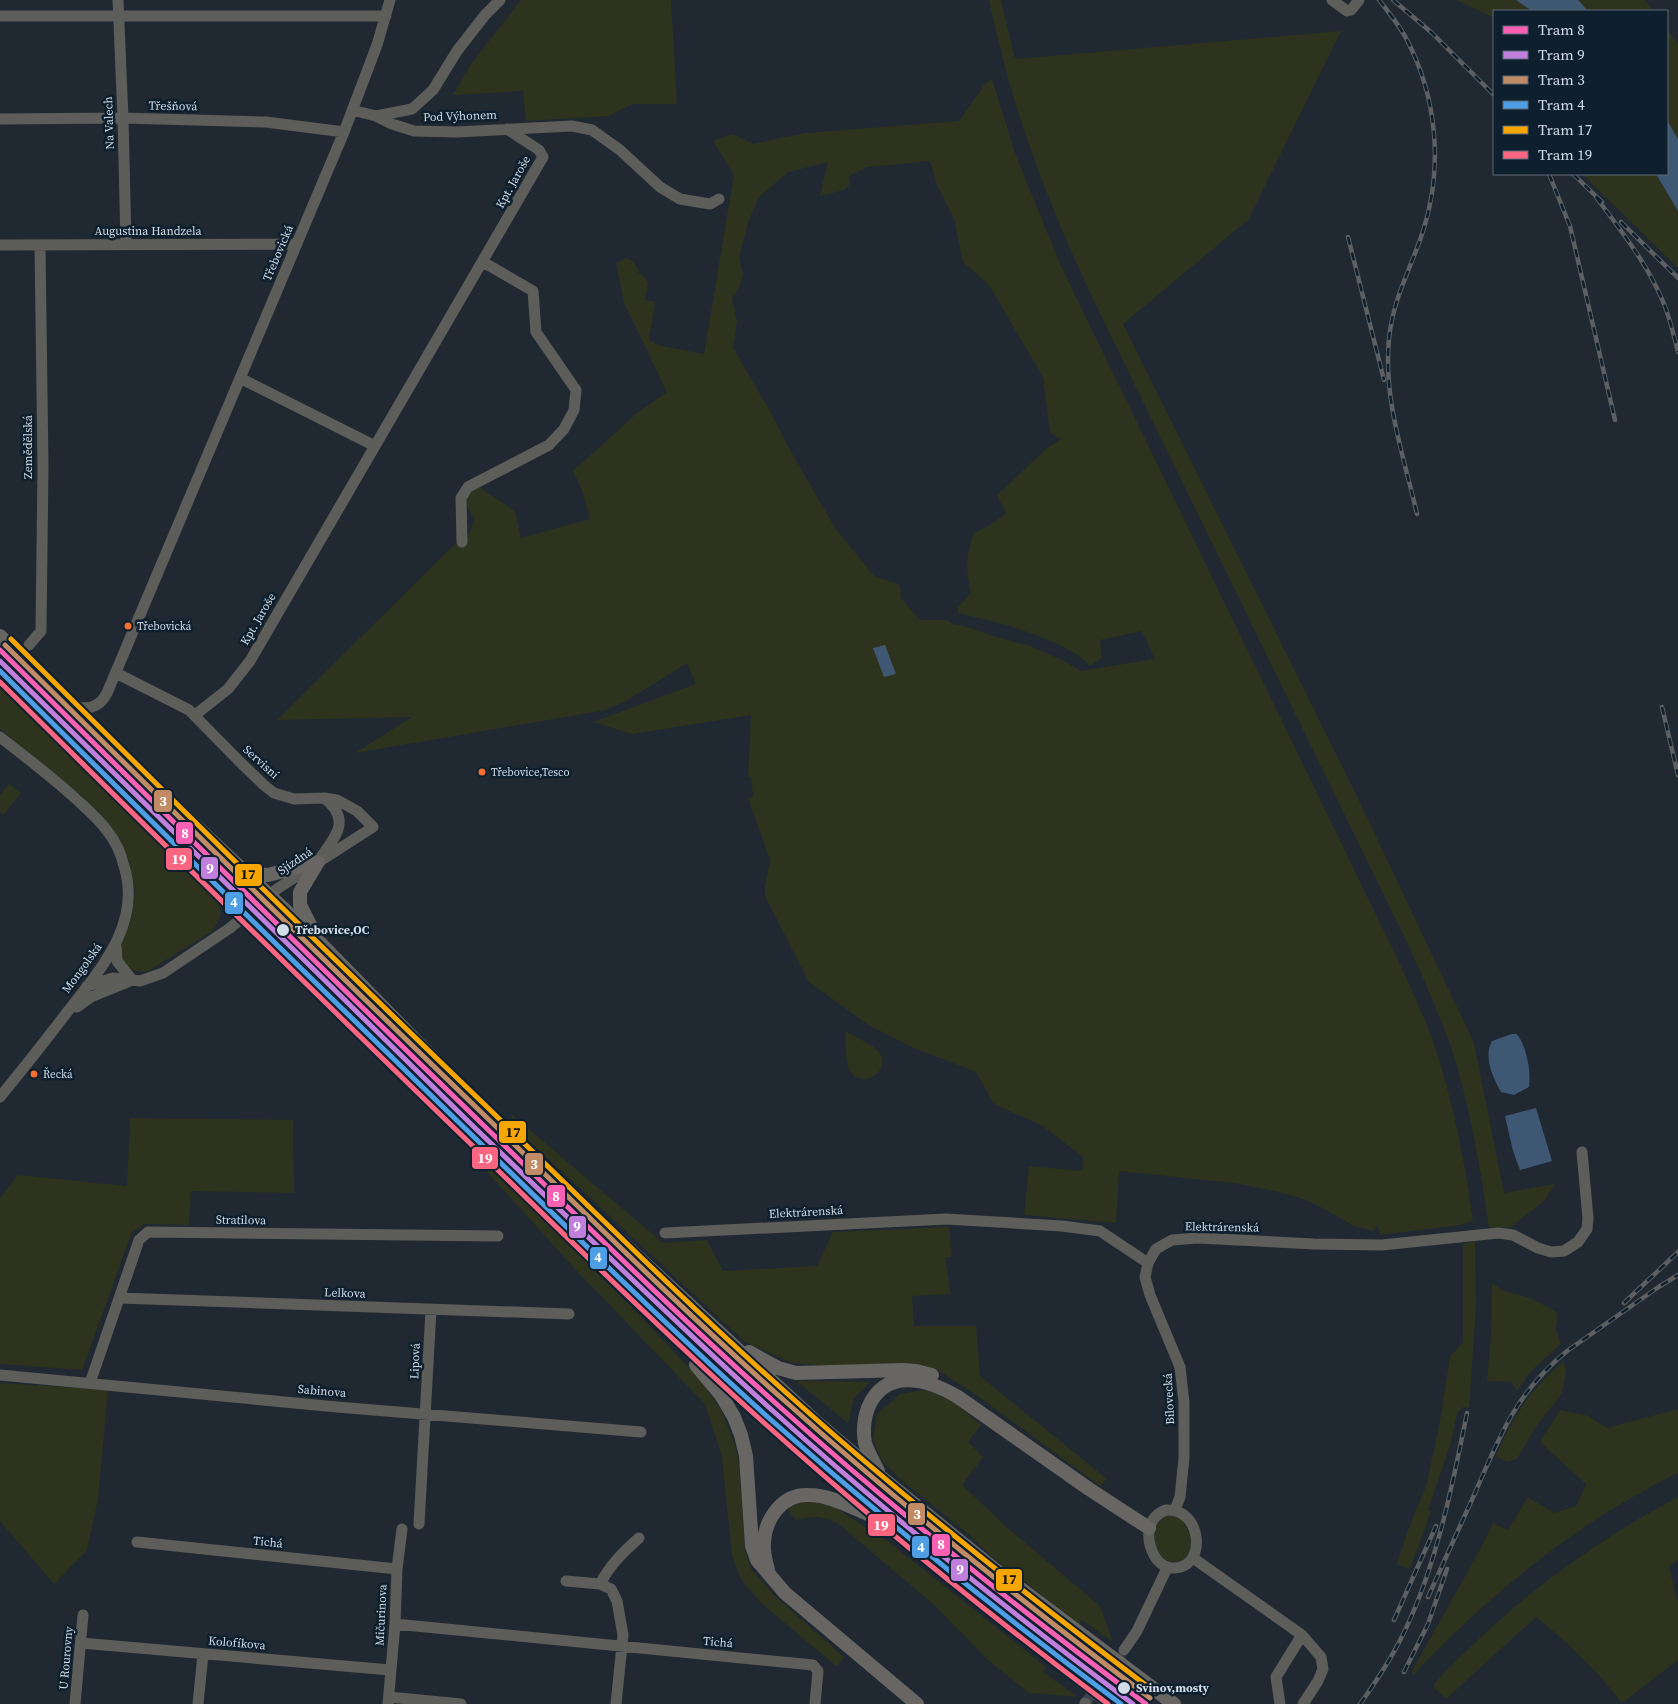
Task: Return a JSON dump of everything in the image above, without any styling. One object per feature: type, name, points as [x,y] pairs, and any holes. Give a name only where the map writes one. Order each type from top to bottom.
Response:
[{"type":"main road","points":[[0,636],[236,865],[320,943],[463,1089],[724,1338],[814,1420],[993,1568],[1174,1704]]},
{"type":"main road","points":[[0,667],[246,916],[656,1317],[748,1402],[882,1520],[970,1593],[1110,1704]]},
{"type":"main road","points":[[236,865],[255,874],[268,875],[318,862]]},
{"type":"main road","points":[[318,862],[300,892],[300,905],[320,943]]},
{"type":"main road","points":[[656,1317],[712,1384],[734,1417],[746,1456],[752,1546],[757,1560],[785,1593],[917,1704]]},
{"type":"main road","points":[[724,1338],[766,1362],[792,1372],[821,1373],[904,1370],[930,1375],[963,1391],[1004,1428]]},
{"type":"main road","points":[[882,1478],[865,1442],[864,1427],[866,1413],[878,1392],[887,1385],[915,1380],[938,1386],[958,1397],[1088,1489],[1149,1528]]},
{"type":"main road","points":[[770,1576],[764,1549],[766,1531],[774,1513],[781,1504],[790,1499],[802,1495],[822,1497],[882,1520]]},
{"type":"street","name":"Na Valech","points":[[118,0],[126,244]]},
{"type":"street","name":"Třebovická","points":[[70,704],[85,708],[100,704],[116,673],[147,595],[344,132],[377,45],[390,0]]},
{"type":"street","points":[[376,116],[412,109],[433,90],[457,51],[485,15],[500,0]]},
{"type":"street","points":[[1332,0],[1347,11],[1364,1]]},
{"type":"street","points":[[0,16],[386,16]]},
{"type":"street","name":"Pod Výhonem","points":[[352,110],[376,116],[414,132],[457,132],[572,126],[592,130],[606,138],[660,187],[680,199],[710,204],[719,199]]},
{"type":"street","name":"Třešňová","points":[[0,119],[123,118],[266,122],[344,132]]},
{"type":"street","name":"Kpt. Jaroše","points":[[195,715],[221,696],[242,673],[543,157],[539,150],[506,129]]},
{"type":"street","name":"Augustina Handzela","points":[[0,245],[297,244]]},
{"type":"street","name":"Zemědělská","points":[[29,645],[41,631],[40,246]]},
{"type":"street","points":[[462,542],[462,498],[468,487],[549,445],[564,428],[574,410],[576,390],[536,332],[533,291],[483,262]]},
{"type":"street","points":[[240,378],[375,446]]},
{"type":"street","points":[[116,673],[184,706],[195,715]]},
{"type":"street","name":"Servisní","points":[[195,715],[236,759],[270,790],[290,798],[337,800],[351,806],[373,827]]},
{"type":"street","name":"Mongolská","points":[[0,737],[50,775],[108,831],[115,842],[126,870],[129,895],[126,918],[116,946],[88,986],[0,1097]]},
{"type":"street","points":[[318,862],[335,838],[339,827],[338,812],[324,798]]},
{"type":"street","name":"Sjízdná","points":[[132,980],[148,980],[163,973],[246,916],[277,889],[373,827]]},
{"type":"street","points":[[116,946],[117,961],[132,980]]},
{"type":"street","points":[[88,986],[113,978],[132,980]]},
{"type":"street","points":[[61,1021],[90,997],[132,980]]},
{"type":"street","name":"Elektrárenská","points":[[665,1234],[946,1219],[1062,1226],[1100,1231],[1148,1263],[1156,1249],[1172,1240],[1198,1238],[1314,1244],[1382,1245],[1498,1233],[1512,1235],[1538,1248],[1551,1252],[1564,1251],[1578,1242],[1587,1229],[1588,1218],[1582,1152]]},
{"type":"street","name":"Stratilova","points":[[90,1383],[139,1240],[148,1232],[498,1236]]},
{"type":"street","name":"Bílovecká","points":[[1148,1263],[1146,1277],[1150,1295],[1180,1367],[1184,1402],[1184,1458],[1180,1497],[1175,1510]]},
{"type":"street","name":"Lelkova","points":[[119,1298],[569,1314]]},
{"type":"street","name":"Lipová","points":[[426,1413],[431,1310]]},
{"type":"street","name":"Sabinova","points":[[0,1375],[327,1406],[641,1432]]},
{"type":"street","points":[[419,1524],[426,1413]]},
{"type":"street","points":[[1166,1510],[1175,1510],[1187,1516],[1194,1531],[1196,1546],[1190,1562],[1182,1567],[1167,1568],[1157,1560],[1153,1553],[1149,1539],[1149,1528],[1152,1520],[1158,1514],[1166,1510]]},
{"type":"street","name":"Mičurinova","points":[[389,1700],[397,1569],[402,1529]]},
{"type":"street","points":[[600,1584],[607,1571],[619,1556],[639,1538]]},
{"type":"street","name":"Tichá","points":[[137,1542],[397,1569]]},
{"type":"street","points":[[1193,1558],[1302,1635],[1321,1657],[1323,1669],[1318,1681],[1303,1704]]},
{"type":"street","points":[[1124,1650],[1141,1623],[1167,1568]]},
{"type":"street","points":[[566,1581],[600,1584],[611,1589],[617,1601],[623,1635],[616,1704]]},
{"type":"street","name":"U Rourovny","points":[[75,1704],[83,1615]]},
{"type":"street","name":"Tichá","points":[[395,1624],[813,1665],[818,1671],[815,1704]]},
{"type":"street","points":[[1280,1704],[1276,1677],[1302,1635]]},
{"type":"street","name":"Kolofíkova","points":[[81,1643],[390,1670]]},
{"type":"street","points":[[198,1704],[203,1654]]},
{"type":"street","points":[[389,1700],[461,1704]]},
{"type":"green space","points":[[521,0],[671,0],[677,104],[633,104],[608,116],[526,121],[523,91],[453,95],[471,64]]},
{"type":"green space","points":[[989,0],[1001,0],[1015,59],[1341,31],[1248,220],[1123,324],[1354,790],[1474,1043],[1504,1193],[1555,1184],[1545,1200],[1511,1227],[1489,1228],[1474,1135],[1457,1067],[1450,1044],[1413,955],[1093,299],[1060,226],[1019,116]]},
{"type":"green space","points":[[1456,0],[1516,0],[1531,10],[1493,10],[1493,18]]},
{"type":"green space","points":[[1566,0],[1644,0],[1653,10],[1578,10]]},
{"type":"green space","points":[[1668,30],[1678,44],[1678,154],[1668,139]]},
{"type":"green space","points":[[992,79],[1016,156],[1061,266],[1419,1006],[1436,1050],[1454,1113],[1473,1221],[1460,1225],[1380,1235],[1377,1225],[1373,1231],[1354,1226],[1315,1204],[1279,1192],[1234,1183],[1119,1171],[1116,1223],[1024,1215],[1029,1166],[1082,1171],[1083,1157],[1043,1126],[994,1104],[976,1072],[909,1046],[867,1024],[809,982],[765,896],[770,860],[748,798],[753,796],[751,777],[748,777],[751,715],[632,734],[593,722],[696,684],[687,663],[626,701],[606,710],[355,753],[412,717],[277,720],[457,542],[466,541],[475,519],[464,502],[471,490],[479,487],[515,511],[521,538],[590,519],[582,490],[573,471],[637,413],[667,392],[624,303],[616,263],[626,258],[633,261],[639,271],[638,274],[642,275],[648,282],[645,300],[655,302],[649,340],[658,345],[704,354],[734,175],[713,141],[733,134],[753,144],[805,133],[959,121],[985,84]],"holes":[[[930,161],[937,185],[954,219],[963,262],[989,285],[1043,377],[1050,433],[1061,439],[1047,448],[997,495],[1006,513],[992,524],[974,533],[967,563],[971,593],[958,607],[958,613],[1009,626],[1047,639],[1079,656],[1090,666],[1102,658],[1100,640],[1142,631],[1155,659],[1081,671],[1030,646],[953,624],[947,620],[920,620],[901,598],[900,585],[874,576],[835,528],[733,348],[737,321],[732,299],[743,275],[739,257],[749,220],[759,197],[788,172],[828,162],[820,196],[844,190],[850,184],[849,176],[867,167]]]},
{"type":"green space","points":[[1583,175],[1657,175],[1678,211],[1678,268]]},
{"type":"green space","points":[[0,678],[48,724],[97,780],[217,899],[220,916],[212,931],[147,972],[134,971],[128,967],[123,961],[120,951],[132,916],[135,891],[129,861],[119,838],[101,814],[0,729]]},
{"type":"green space","points":[[9,784],[21,793],[3,815],[0,812],[0,795]]},
{"type":"green space","points":[[847,1032],[878,1051],[882,1058],[882,1065],[874,1076],[861,1079],[854,1076],[849,1069],[845,1034]]},
{"type":"green space","points":[[511,1114],[663,1243],[707,1240],[723,1271],[817,1266],[833,1232],[949,1227],[952,1257],[945,1258],[951,1294],[912,1296],[914,1326],[976,1326],[980,1376],[1107,1479],[1100,1486],[972,1392],[936,1369],[909,1364],[833,1366],[792,1363],[745,1342],[515,1128]]},
{"type":"green space","points":[[130,1118],[293,1120],[294,1193],[191,1191],[189,1225],[144,1224],[132,1232],[82,1370],[0,1364],[0,1198],[18,1175],[127,1186]]},
{"type":"green space","points":[[474,1149],[698,1377],[721,1410],[735,1445],[739,1466],[745,1552],[751,1569],[777,1598],[844,1657],[837,1667],[760,1602],[741,1579],[732,1555],[722,1457],[705,1404],[574,1268],[470,1153]]},
{"type":"green space","points":[[1475,1241],[1476,1306],[1469,1408],[1463,1407],[1457,1413],[1450,1446],[1428,1510],[1431,1511],[1410,1569],[1397,1564],[1408,1530],[1426,1486],[1439,1427],[1450,1357],[1463,1342],[1463,1244]]},
{"type":"green space","points":[[1492,1283],[1504,1291],[1533,1299],[1558,1313],[1556,1329],[1561,1344],[1531,1371],[1517,1391],[1511,1382],[1487,1381],[1491,1335]]},
{"type":"green space","points":[[1564,1361],[1566,1371],[1562,1393],[1535,1428],[1517,1459],[1507,1462],[1496,1456],[1524,1404],[1541,1382]]},
{"type":"green space","points":[[796,1381],[870,1382],[854,1398],[848,1423]]},
{"type":"green space","points":[[0,1383],[108,1390],[98,1499],[87,1550],[54,1584],[0,1521]]},
{"type":"green space","points":[[922,1390],[943,1393],[981,1425],[968,1442],[983,1457],[962,1485],[1010,1530],[1100,1606],[1113,1642],[1082,1620],[1079,1624],[989,1554],[972,1537],[900,1479],[882,1461],[873,1439],[877,1414],[900,1394]]},
{"type":"green space","points":[[1678,1409],[1678,1473],[1641,1492],[1605,1514],[1536,1562],[1473,1616],[1413,1675],[1412,1671],[1493,1523],[1508,1530],[1528,1497],[1554,1513],[1576,1506],[1586,1484],[1540,1442],[1560,1410],[1589,1416],[1607,1428]]},
{"type":"green space","points":[[1678,1497],[1678,1560],[1669,1566],[1678,1601],[1678,1660],[1622,1703],[1582,1657],[1536,1617],[1446,1699],[1433,1686],[1479,1639],[1549,1579],[1599,1544]]},
{"type":"green space","points":[[811,1501],[834,1507],[890,1543],[1046,1667],[1043,1672],[1078,1697],[1029,1693],[988,1660],[934,1605],[840,1525],[829,1519],[818,1517],[796,1520],[788,1509],[795,1503]]},
{"type":"green space","points":[[1167,1515],[1180,1518],[1188,1532],[1190,1544],[1188,1554],[1182,1560],[1174,1562],[1166,1560],[1159,1553],[1155,1540],[1156,1525]]},
{"type":"water","points":[[1516,0],[1578,0],[1587,10],[1531,10]]},
{"type":"water","points":[[1668,122],[1678,139],[1678,211],[1657,175],[1668,175]]},
{"type":"water","points":[[885,645],[896,674],[884,677],[873,648]]},
{"type":"water","points":[[1517,1034],[1523,1046],[1528,1059],[1529,1074],[1529,1087],[1514,1095],[1501,1092],[1492,1074],[1488,1054],[1492,1041]]},
{"type":"water","points":[[1536,1108],[1552,1161],[1520,1170],[1513,1151],[1505,1116]]},
{"type":"tunnel","points":[[1085,1703],[1109,1674],[1122,1654]]},
{"type":"railway","points":[[1379,0],[1401,30],[1417,62],[1431,109],[1434,133],[1434,181],[1430,205],[1424,228],[1394,309],[1389,339],[1388,361],[1389,384],[1396,428],[1417,514]]},
{"type":"railway","points":[[1393,0],[1431,32],[1493,94]]},
{"type":"railway","points":[[1549,175],[1570,226],[1615,420]]},
{"type":"railway","points":[[1574,175],[1602,202]]},
{"type":"railway","points":[[1596,197],[1633,248],[1658,289],[1672,328],[1678,352]]},
{"type":"railway","points":[[1621,222],[1678,278]]},
{"type":"railway","points":[[1348,237],[1384,380]]},
{"type":"railway","points":[[1662,707],[1678,775]]},
{"type":"railway","points":[[1624,1303],[1678,1252]]},
{"type":"railway","points":[[1428,1597],[1493,1452],[1522,1399],[1549,1367],[1567,1351],[1678,1275]]},
{"type":"railway","points":[[1360,1704],[1392,1656],[1418,1601],[1443,1522],[1467,1413]]},
{"type":"railway","points":[[1394,1620],[1436,1526]]},
{"type":"railway","points":[[1404,1672],[1428,1624],[1447,1569]]},
{"type":"tram line","name":"17","points":[[11,639],[188,815],[713,1326],[879,1474],[1015,1585],[1155,1692]]},
{"type":"tram line","name":"3","points":[[5,645],[360,995],[747,1367],[830,1441],[920,1517],[1011,1591],[1150,1698]]},
{"type":"tram line","name":"8","points":[[0,650],[415,1059],[626,1264],[742,1373],[825,1447],[915,1523],[1006,1597],[1146,1704]]},
{"type":"tram line","name":"9","points":[[0,661],[475,1128],[735,1376],[860,1488],[995,1598],[1133,1704]]},
{"type":"tram line","name":"4","points":[[0,671],[416,1081],[732,1385],[942,1565],[1121,1704]]},
{"type":"tram line","name":"19","points":[[0,682],[356,1033],[725,1388],[889,1531],[975,1602],[1108,1704]]},
{"type":"place","name":"Třebovická","points":[[128,626]]},
{"type":"place","name":"Třebovice,Tesco","points":[[482,772]]},
{"type":"place","name":"Třebovice,OC","points":[[283,930]]},
{"type":"place","name":"Řecká","points":[[34,1074]]},
{"type":"place","name":"Svinov,mosty","points":[[1124,1688]]}]
